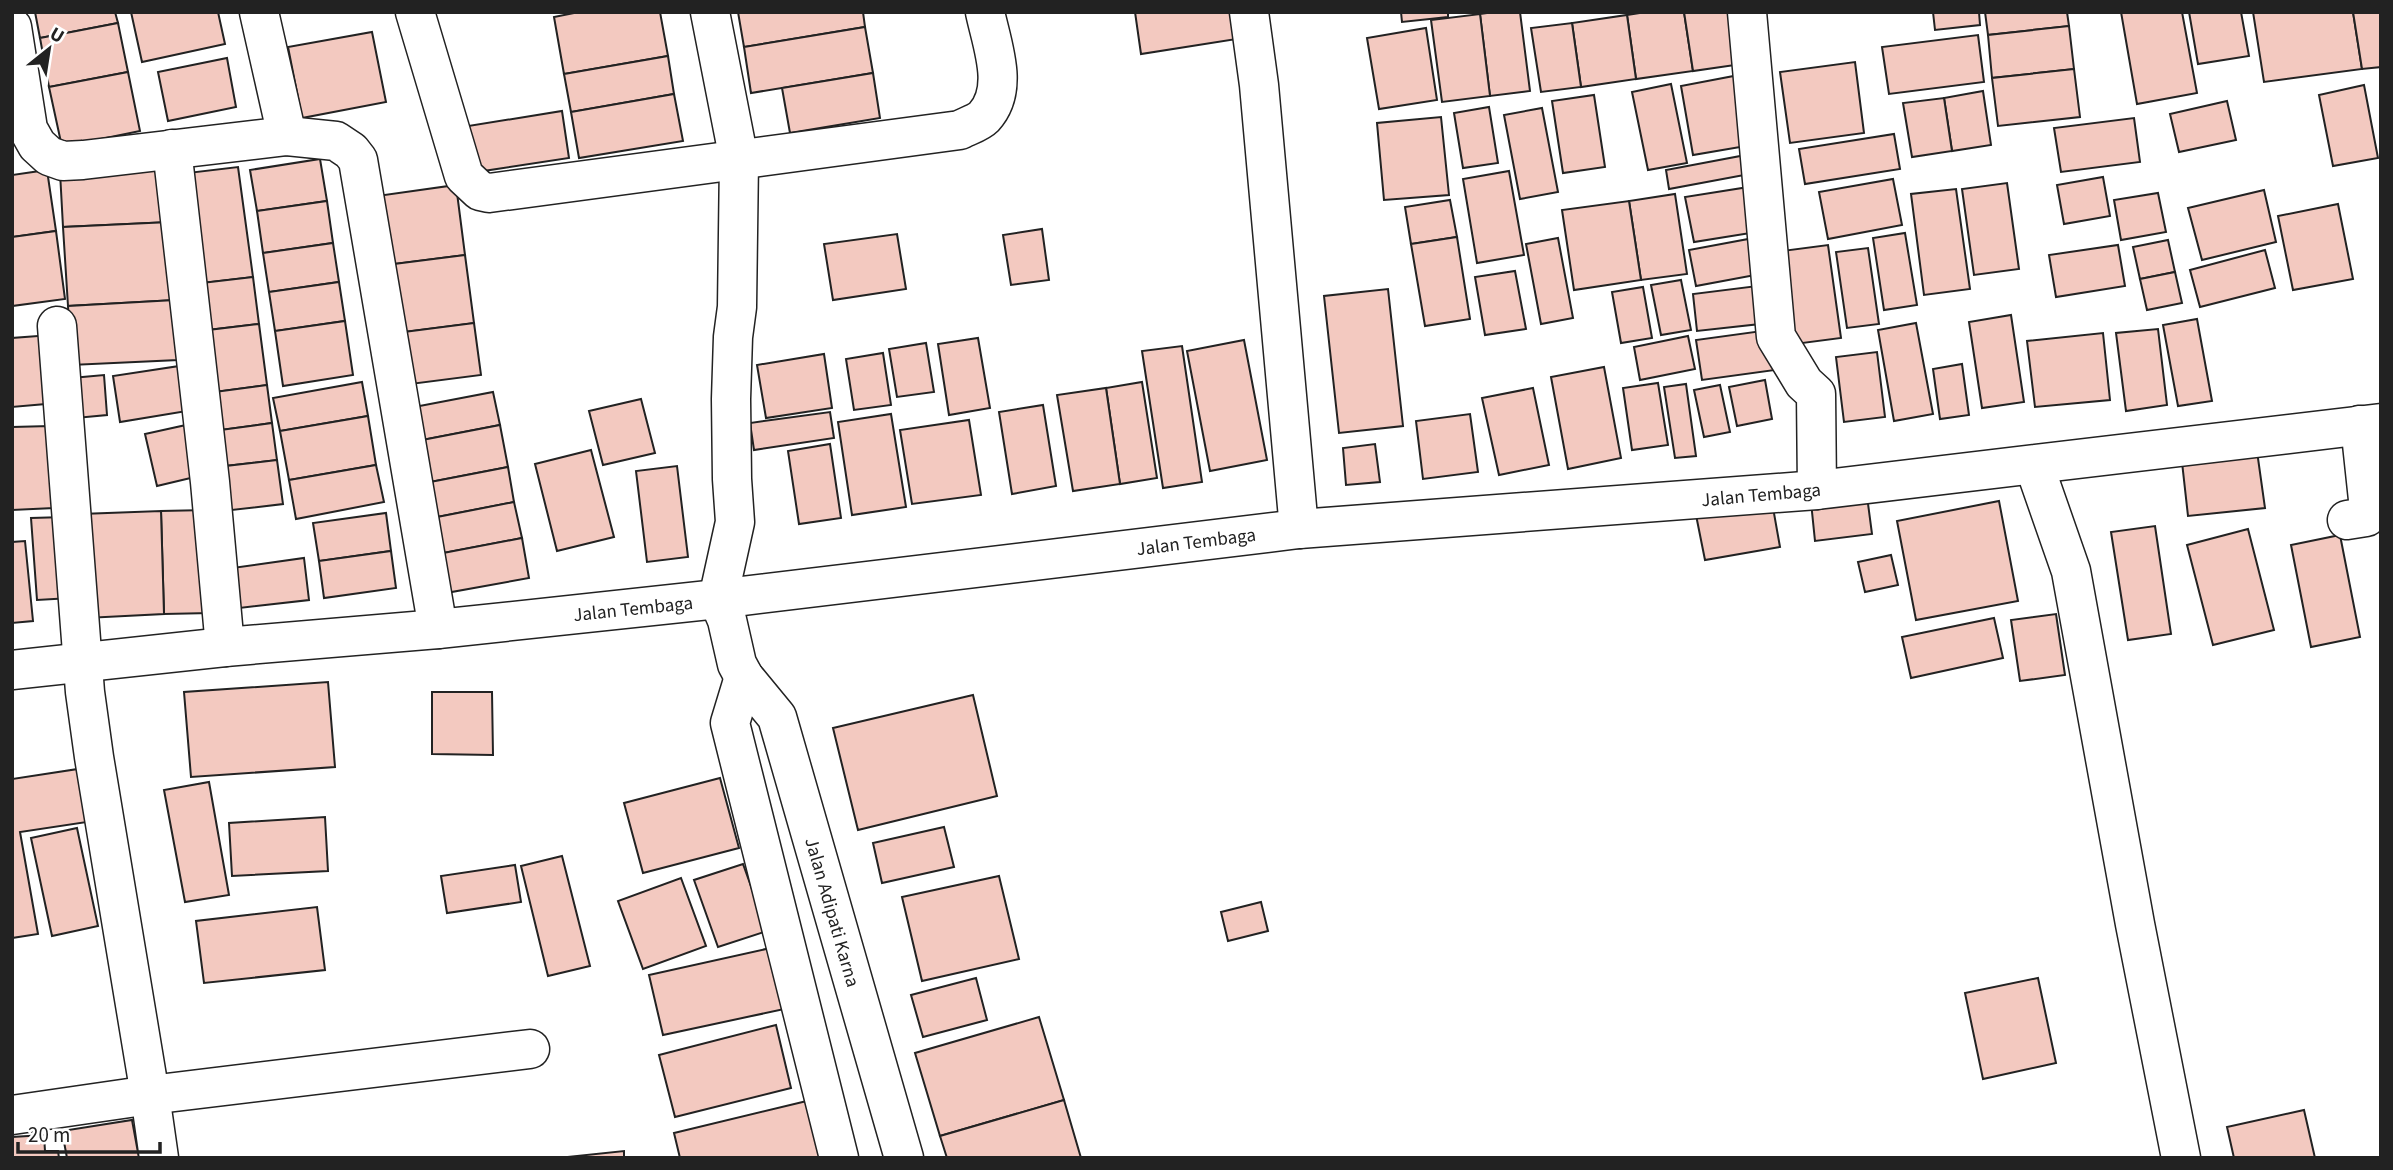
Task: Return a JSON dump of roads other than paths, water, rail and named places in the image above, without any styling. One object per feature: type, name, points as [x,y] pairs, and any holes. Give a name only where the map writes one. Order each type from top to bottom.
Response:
[{"type":"street","points":[[258,12],[287,136]]},
{"type":"street","points":[[415,12],[464,176],[480,191],[489,193],[960,130],[983,118],[996,98],[997,64],[985,12]]},
{"type":"street","points":[[710,12],[739,160],[737,307],[731,399],[735,522],[730,723],[839,1158]]},
{"type":"street","points":[[1250,12],[1299,529]]},
{"type":"street","points":[[1747,12],[1776,337],[1804,383],[1816,394],[1817,490]]},
{"type":"street","points":[[12,27],[28,129],[37,145],[49,156],[63,161],[83,160],[287,136],[336,141],[351,151],[358,160],[438,629]]},
{"type":"street","points":[[172,149],[210,482],[225,647]]},
{"type":"street","points":[[57,326],[84,677],[94,757],[159,1158]]},
{"type":"street","points":[[2347,520],[2366,517],[2369,513],[2367,442]]},
{"type":"street","name":"Jalan Tembaga","points":[[12,670],[84,677],[225,647],[438,629],[732,642],[1299,529],[1817,490],[2034,465],[2367,442]]},
{"type":"street","points":[[2034,465],[2071,571],[2135,924],[2181,1158]]},
{"type":"street","name":"Jalan Adipati Karna","points":[[732,642],[777,717],[904,1158]]},
{"type":"street","points":[[12,1115],[150,1095],[530,1049]]}]
